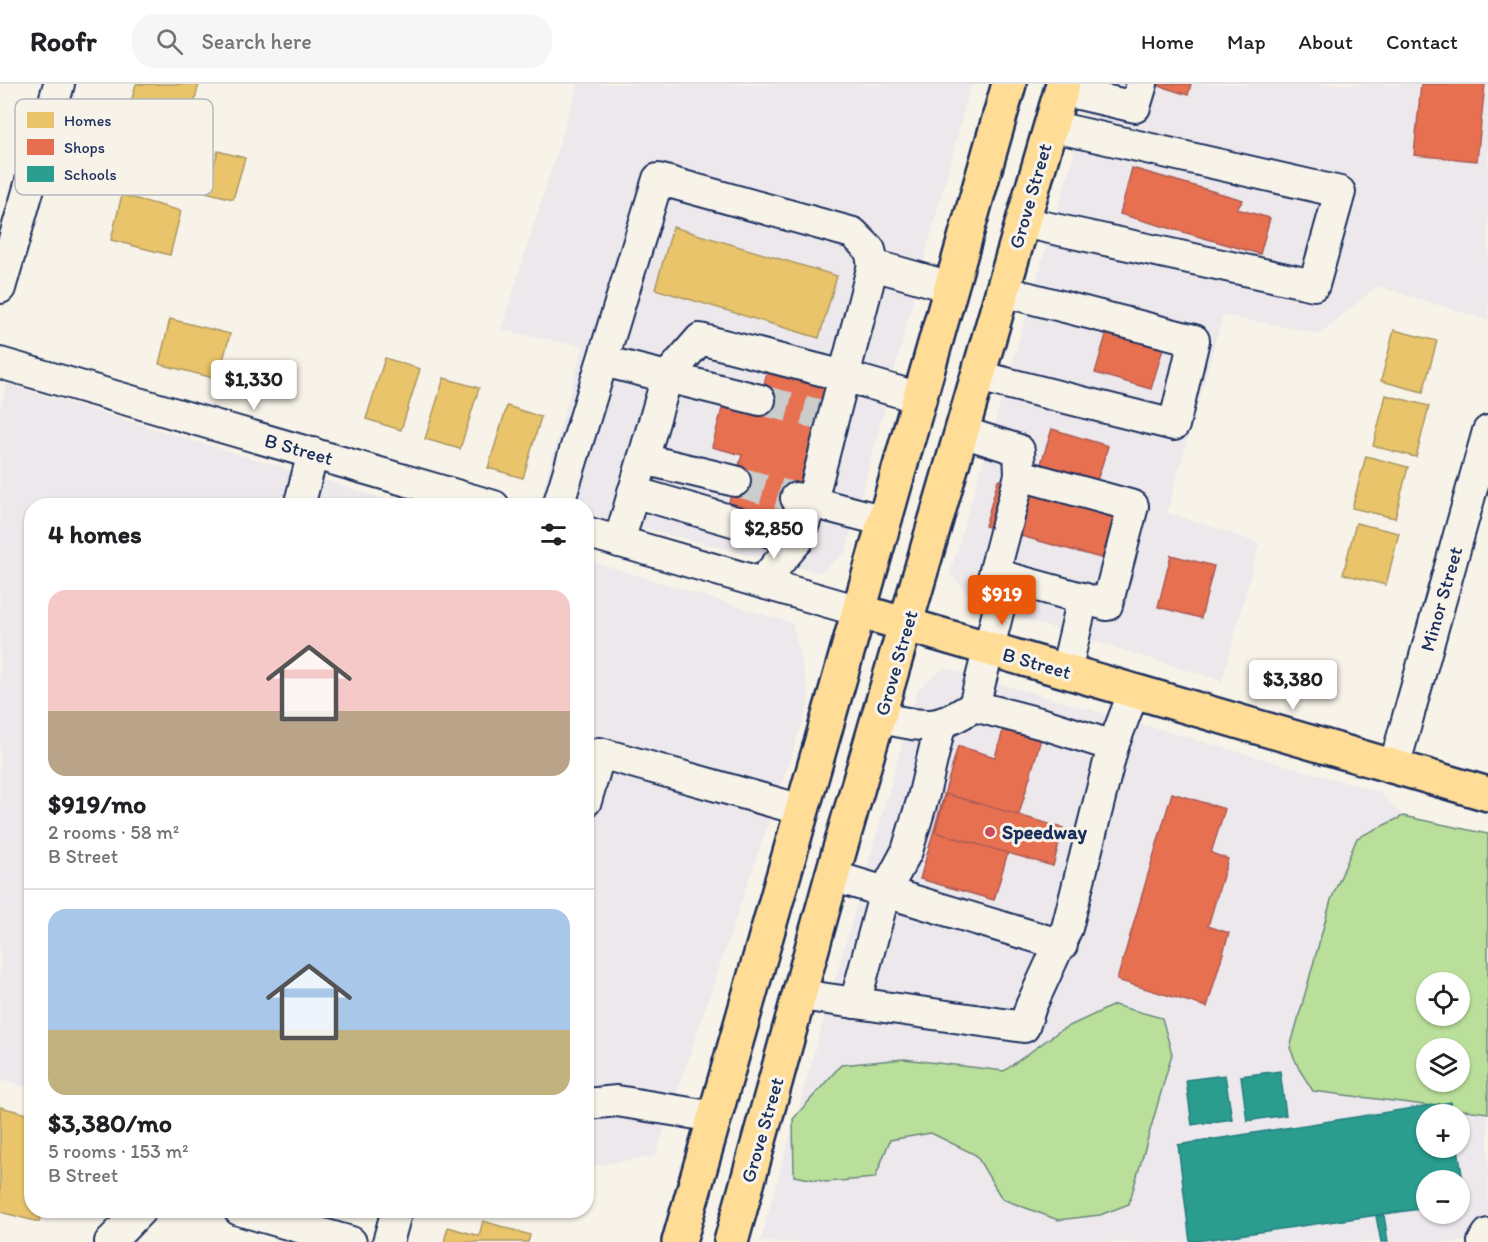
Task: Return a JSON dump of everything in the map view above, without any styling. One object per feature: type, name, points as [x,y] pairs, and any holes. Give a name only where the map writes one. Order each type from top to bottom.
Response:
[{"type":"main road","points":[[679,1242],[1009,84]]},
{"type":"main road","name":"Grove Street","points":[[731,1242],[832,876],[880,718],[1062,87]]},
{"type":"main road","name":"B Street","points":[[859,611],[1488,794]]},
{"type":"street","points":[[55,99],[59,84]]},
{"type":"street","points":[[1062,87],[1135,107],[1142,84]]},
{"type":"street","points":[[1022,222],[1314,285],[1340,192],[1050,126]]},
{"type":"street","points":[[560,498],[658,179],[853,232],[870,250],[873,265],[844,376],[826,416],[804,499],[798,540],[762,582]]},
{"type":"street","points":[[0,288],[27,195]]},
{"type":"street","points":[[873,265],[951,287]]},
{"type":"street","points":[[978,376],[1174,424],[1194,340],[1002,291]]},
{"type":"street","points":[[619,542],[667,377],[700,339],[920,398]]},
{"type":"street","points":[[603,361],[760,400]]},
{"type":"street","name":"B Street","points":[[0,363],[467,498]]},
{"type":"street","name":"Minor Street","points":[[1394,767],[1488,431]]},
{"type":"street","points":[[962,432],[1019,450],[1020,475],[994,574],[1107,605],[1133,506],[1020,475]]},
{"type":"street","points":[[301,498],[313,453]]},
{"type":"street","points":[[643,459],[735,481]]},
{"type":"street","points":[[633,492],[798,540]]},
{"type":"street","points":[[804,499],[885,521]]},
{"type":"street","name":"B Street","points":[[594,534],[859,611]]},
{"type":"street","points":[[974,706],[1007,578]]},
{"type":"street","points":[[1066,671],[1083,598]]},
{"type":"street","points":[[800,995],[1024,1026],[1030,1006],[1062,945],[1113,746],[1134,691]]},
{"type":"street","points":[[880,718],[922,726],[940,726],[974,706],[1047,725],[1113,746]]},
{"type":"street","points":[[855,1003],[885,892],[907,851],[940,726]]},
{"type":"street","points":[[594,751],[802,810]]},
{"type":"street","points":[[832,876],[1062,945]]},
{"type":"street","points":[[594,1103],[617,1101],[715,1117]]},
{"type":"street","points":[[110,1242],[133,1218]]},
{"type":"street","points":[[267,1218],[351,1242]]},
{"type":"street","points":[[388,1242],[395,1218]]},
{"type":"street","points":[[1483,1242],[1488,1234]]},
{"type":"shaded area","points":[[578,84],[971,84],[846,552],[820,573],[594,516],[594,498],[541,498],[583,346],[501,330]]},
{"type":"shaded area","points":[[1095,84],[1488,84],[1488,320],[1377,286],[1320,334],[1223,315],[1167,512],[1259,543],[1222,681],[976,604],[950,573]]},
{"type":"shaded area","points":[[7,384],[383,498],[24,498],[24,1086],[0,1079],[0,408]]},
{"type":"shaded area","points":[[594,562],[792,623],[810,700],[655,1156],[594,1166]]},
{"type":"shaded area","points":[[944,668],[1379,792],[1403,816],[1357,838],[1331,900],[1290,1048],[1313,1091],[1416,1104],[1416,1158],[1470,1158],[1470,1111],[1488,1113],[1488,1242],[760,1242],[918,689]]},
{"type":"green space","points":[[1403,816],[1488,834],[1488,1113],[1470,1111],[1470,1104],[1416,1104],[1313,1091],[1299,1069],[1290,1048],[1331,900],[1357,838]]},
{"type":"green space","points":[[1114,1005],[1162,1018],[1172,1054],[1129,1204],[1100,1215],[1058,1220],[1002,1199],[976,1155],[931,1133],[890,1140],[875,1178],[827,1182],[794,1176],[793,1119],[841,1065],[904,1059],[1004,1071],[1061,1030]]},
{"type":"building: Homes","points":[[136,84],[199,84],[195,99],[132,99]]},
{"type":"building: Homes","points":[[218,151],[245,158],[233,199],[213,194],[213,168]]},
{"type":"building: Homes","points":[[122,195],[181,211],[170,255],[111,240]]},
{"type":"building: Homes","points":[[673,227],[837,276],[819,338],[655,289]]},
{"type":"building: Homes","points":[[170,319],[230,334],[218,379],[159,364]]},
{"type":"building: Homes","points":[[1394,330],[1437,341],[1423,392],[1381,381]]},
{"type":"building: Homes","points":[[385,358],[420,369],[401,430],[366,419]]},
{"type":"building: Homes","points":[[444,378],[479,388],[460,449],[425,439]]},
{"type":"building: Homes","points":[[1386,395],[1429,406],[1416,457],[1373,446]]},
{"type":"building: Homes","points":[[507,406],[541,417],[523,478],[488,468]]},
{"type":"building: Homes","points":[[1366,456],[1408,467],[1395,518],[1352,508]]},
{"type":"building: Homes","points":[[1356,523],[1399,533],[1386,585],[1343,574]]},
{"type":"building: Homes","points":[[0,1107],[24,1113],[24,1218],[40,1218],[39,1222],[0,1212]]},
{"type":"building: Homes","points":[[483,1221],[530,1235],[528,1242],[444,1242],[448,1227],[479,1236]]},
{"type":"building: Shops","points":[[1153,84],[1191,84],[1188,95]]},
{"type":"building: Shops","points":[[1421,84],[1485,84],[1477,161],[1414,155]]},
{"type":"building: Shops","points":[[1132,168],[1243,200],[1237,209],[1270,218],[1260,254],[1120,214]]},
{"type":"building: Shops","points":[[1108,328],[1164,345],[1151,389],[1095,373]]},
{"type":"building: Shops","points":[[769,365],[827,381],[788,526],[727,509],[742,455],[712,447],[723,405],[756,414]]},
{"type":"building: Shops","points":[[1052,429],[1108,446],[1094,490],[1038,473]]},
{"type":"building: Shops","points":[[998,480],[1121,514],[1108,560],[985,526]]},
{"type":"building: Shops","points":[[1171,555],[1214,566],[1201,618],[1158,607]]},
{"type":"building: Shops","points":[[1006,721],[1043,732],[994,900],[920,879],[958,746],[995,757]]},
{"type":"building: Shops","points":[[1172,793],[1225,809],[1211,853],[1228,859],[1208,926],[1229,933],[1207,1007],[1117,980]]},
{"type":"building: Shops","points":[[946,794],[1063,828],[1053,866],[935,832]]},
{"type":"building: Schools","points":[[1280,1071],[1286,1115],[1247,1121],[1241,1076]]},
{"type":"building: Schools","points":[[1225,1075],[1232,1119],[1192,1125],[1186,1080]]},
{"type":"building: Schools","points":[[1416,1108],[1416,1158],[1459,1158],[1461,1170],[1416,1170],[1416,1209],[1190,1242],[1178,1145]]},
{"type":"building: Schools","points":[[1384,1215],[1388,1242],[1381,1242],[1376,1216]]},
{"type":"tunnel","points":[[760,400],[818,414]]},
{"type":"tunnel","points":[[735,481],[796,498]]},
{"type":"place","name":"Speedway","points":[[990,832]]}]
